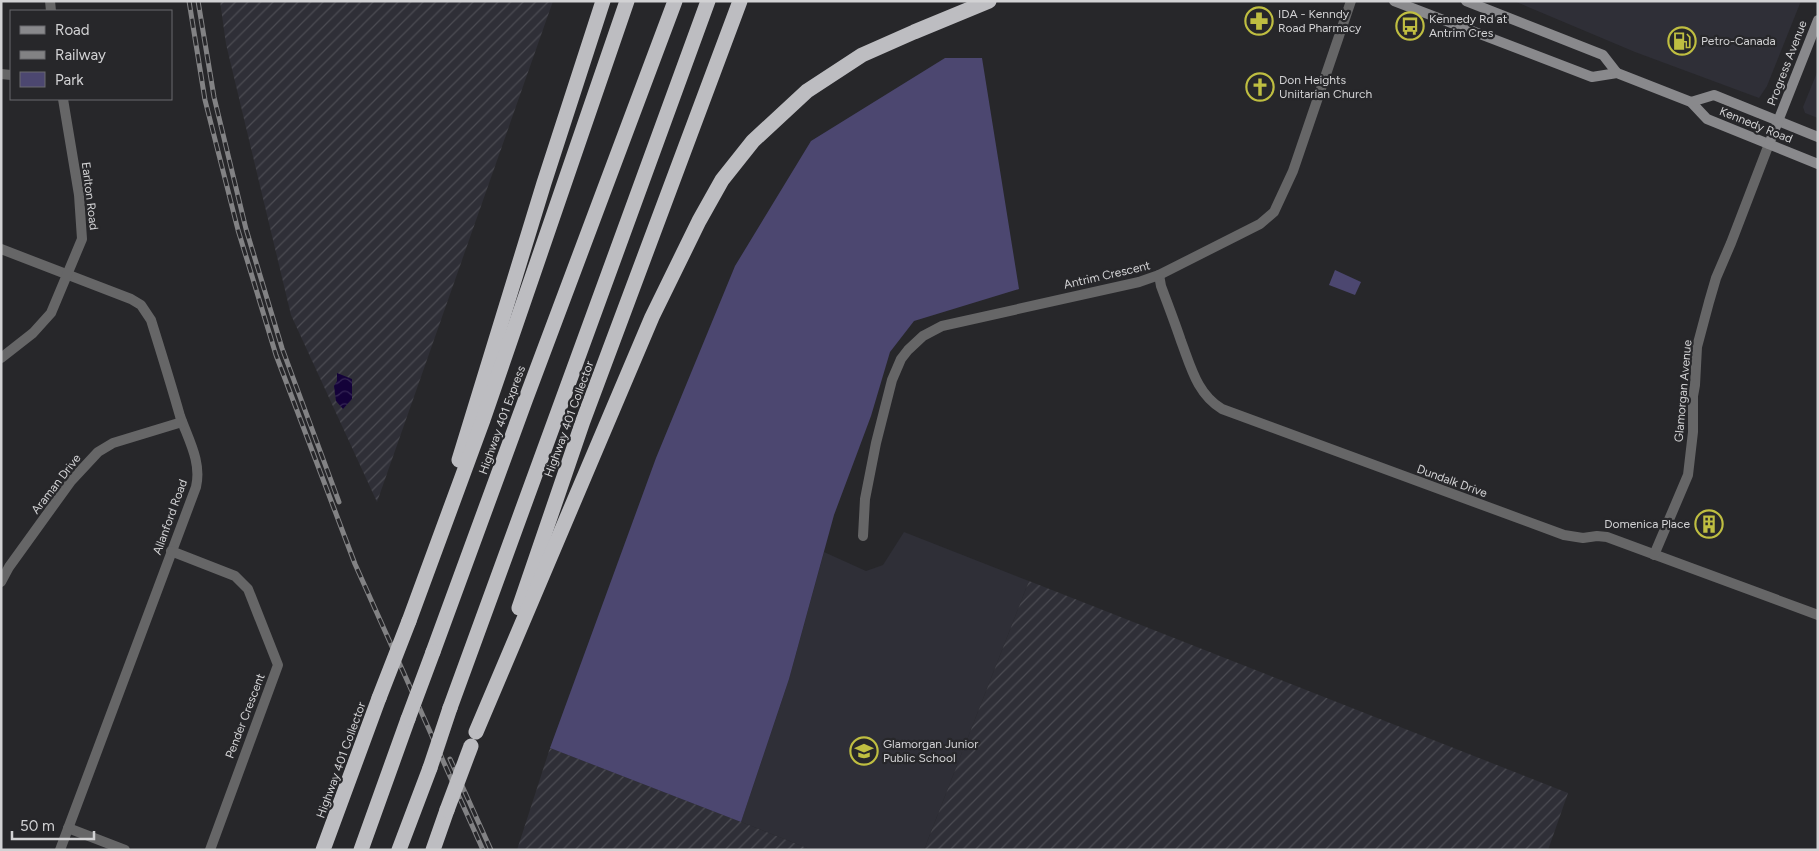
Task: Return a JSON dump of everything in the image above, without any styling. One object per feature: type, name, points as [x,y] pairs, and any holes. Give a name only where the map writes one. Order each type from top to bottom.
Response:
[{"type":"highway","points":[[455,498],[457,465],[544,183],[603,1]]},
{"type":"highway","name":"Highway 401 Collector","points":[[323,850],[455,498],[627,1]]},
{"type":"highway","name":"Highway 401 Express","points":[[361,850],[522,410],[675,1]]},
{"type":"highway","points":[[399,850],[708,1]]},
{"type":"highway","name":"Highway 401 Collector","points":[[433,850],[476,732],[583,421],[740,1]]},
{"type":"highway","points":[[476,732],[652,317],[698,221],[722,180],[753,140],[807,92],[862,55],[989,1]]},
{"type":"main road","name":"Kennedy Road","points":[[1394,1],[1592,77],[1616,73],[1691,102],[1707,119],[1818,164]]},
{"type":"main road","name":"Kennedy Road","points":[[1466,1],[1603,55],[1616,73]]},
{"type":"main road","name":"Progress Avenue","points":[[1770,144],[1818,20]]},
{"type":"main road","name":"Kennedy Road","points":[[1691,102],[1714,95],[1818,137]]},
{"type":"street","name":"Antrim Crescent","points":[[863,536],[865,499],[889,388],[901,359],[908,350],[923,336],[942,326],[1138,282],[1160,275],[1260,224],[1274,212],[1293,170],[1351,1]]},
{"type":"street","name":"Earlton Road","points":[[1,358],[33,333],[51,314],[82,239],[79,195],[63,100]]},
{"type":"street","name":"Glamorgan Avenue","points":[[1654,554],[1688,475],[1693,432],[1692,396],[1695,385],[1697,347],[1709,302],[1716,278],[1732,243],[1770,144]]},
{"type":"street","name":"Allanford Road","points":[[1,249],[131,300],[148,313],[196,462],[198,480],[60,850]]},
{"type":"street","name":"Dundalk Drive","points":[[1160,275],[1161,286],[1193,375],[1212,404],[1222,410],[1564,535],[1584,538],[1607,537],[1818,615]]},
{"type":"street","name":"Araman Drive","points":[[1,582],[9,567],[71,481],[98,452],[112,442],[182,422]]},
{"type":"street","name":"Pender Crescent","points":[[171,551],[234,576],[242,582],[248,589],[278,665],[210,850]]},
{"type":"street","points":[[68,828],[125,850]]},
{"type":"shaded area","points":[[220,1],[553,1],[377,502],[291,315],[226,44]]},
{"type":"shaded area","points":[[1514,1],[1801,1],[1767,86],[1759,98],[1635,52]]},
{"type":"shaded area","points":[[1818,70],[1818,118],[1805,113],[1803,107]]},
{"type":"shaded area","name":"Glamorgan Junior Public School","points":[[904,532],[1029,581],[924,850],[812,850],[741,822],[789,679],[824,552],[866,571],[883,565]]},
{"type":"shaded area","points":[[1029,581],[1568,793],[1548,850],[924,850]]},
{"type":"shaded area","points":[[550,748],[741,822],[812,850],[517,850]]},
{"type":"green space","points":[[945,58],[982,58],[1019,289],[914,321],[890,352],[871,416],[834,515],[789,679],[741,822],[550,748],[656,458],[735,266],[811,141]]},
{"type":"green space","points":[[1335,270],[1361,282],[1355,295],[1329,285]]},
{"type":"water","points":[[337,373],[352,379],[352,399],[343,409],[336,401],[334,386],[337,381]]},
{"type":"railway","points":[[189,1],[205,100],[238,230],[276,355],[355,564],[483,850]]},
{"type":"railway","points":[[198,1],[214,97],[246,229],[282,348],[339,502]]},
{"type":"railway","points":[[450,759],[491,850]]},
{"type":"place","name":"IDA - Kenndy Road Pharmacy","points":[[1259,21]]},
{"type":"place","name":"Kennedy Rd at Antrim Cres","points":[[1410,26]]},
{"type":"place","name":"Petro-Canada","points":[[1682,41]]},
{"type":"place","name":"Don Heights Uniitarian Church","points":[[1260,87]]},
{"type":"place","name":"Domenica Place","points":[[1709,524]]},
{"type":"place","name":"Glamorgan Junior Public School","points":[[864,751]]}]
